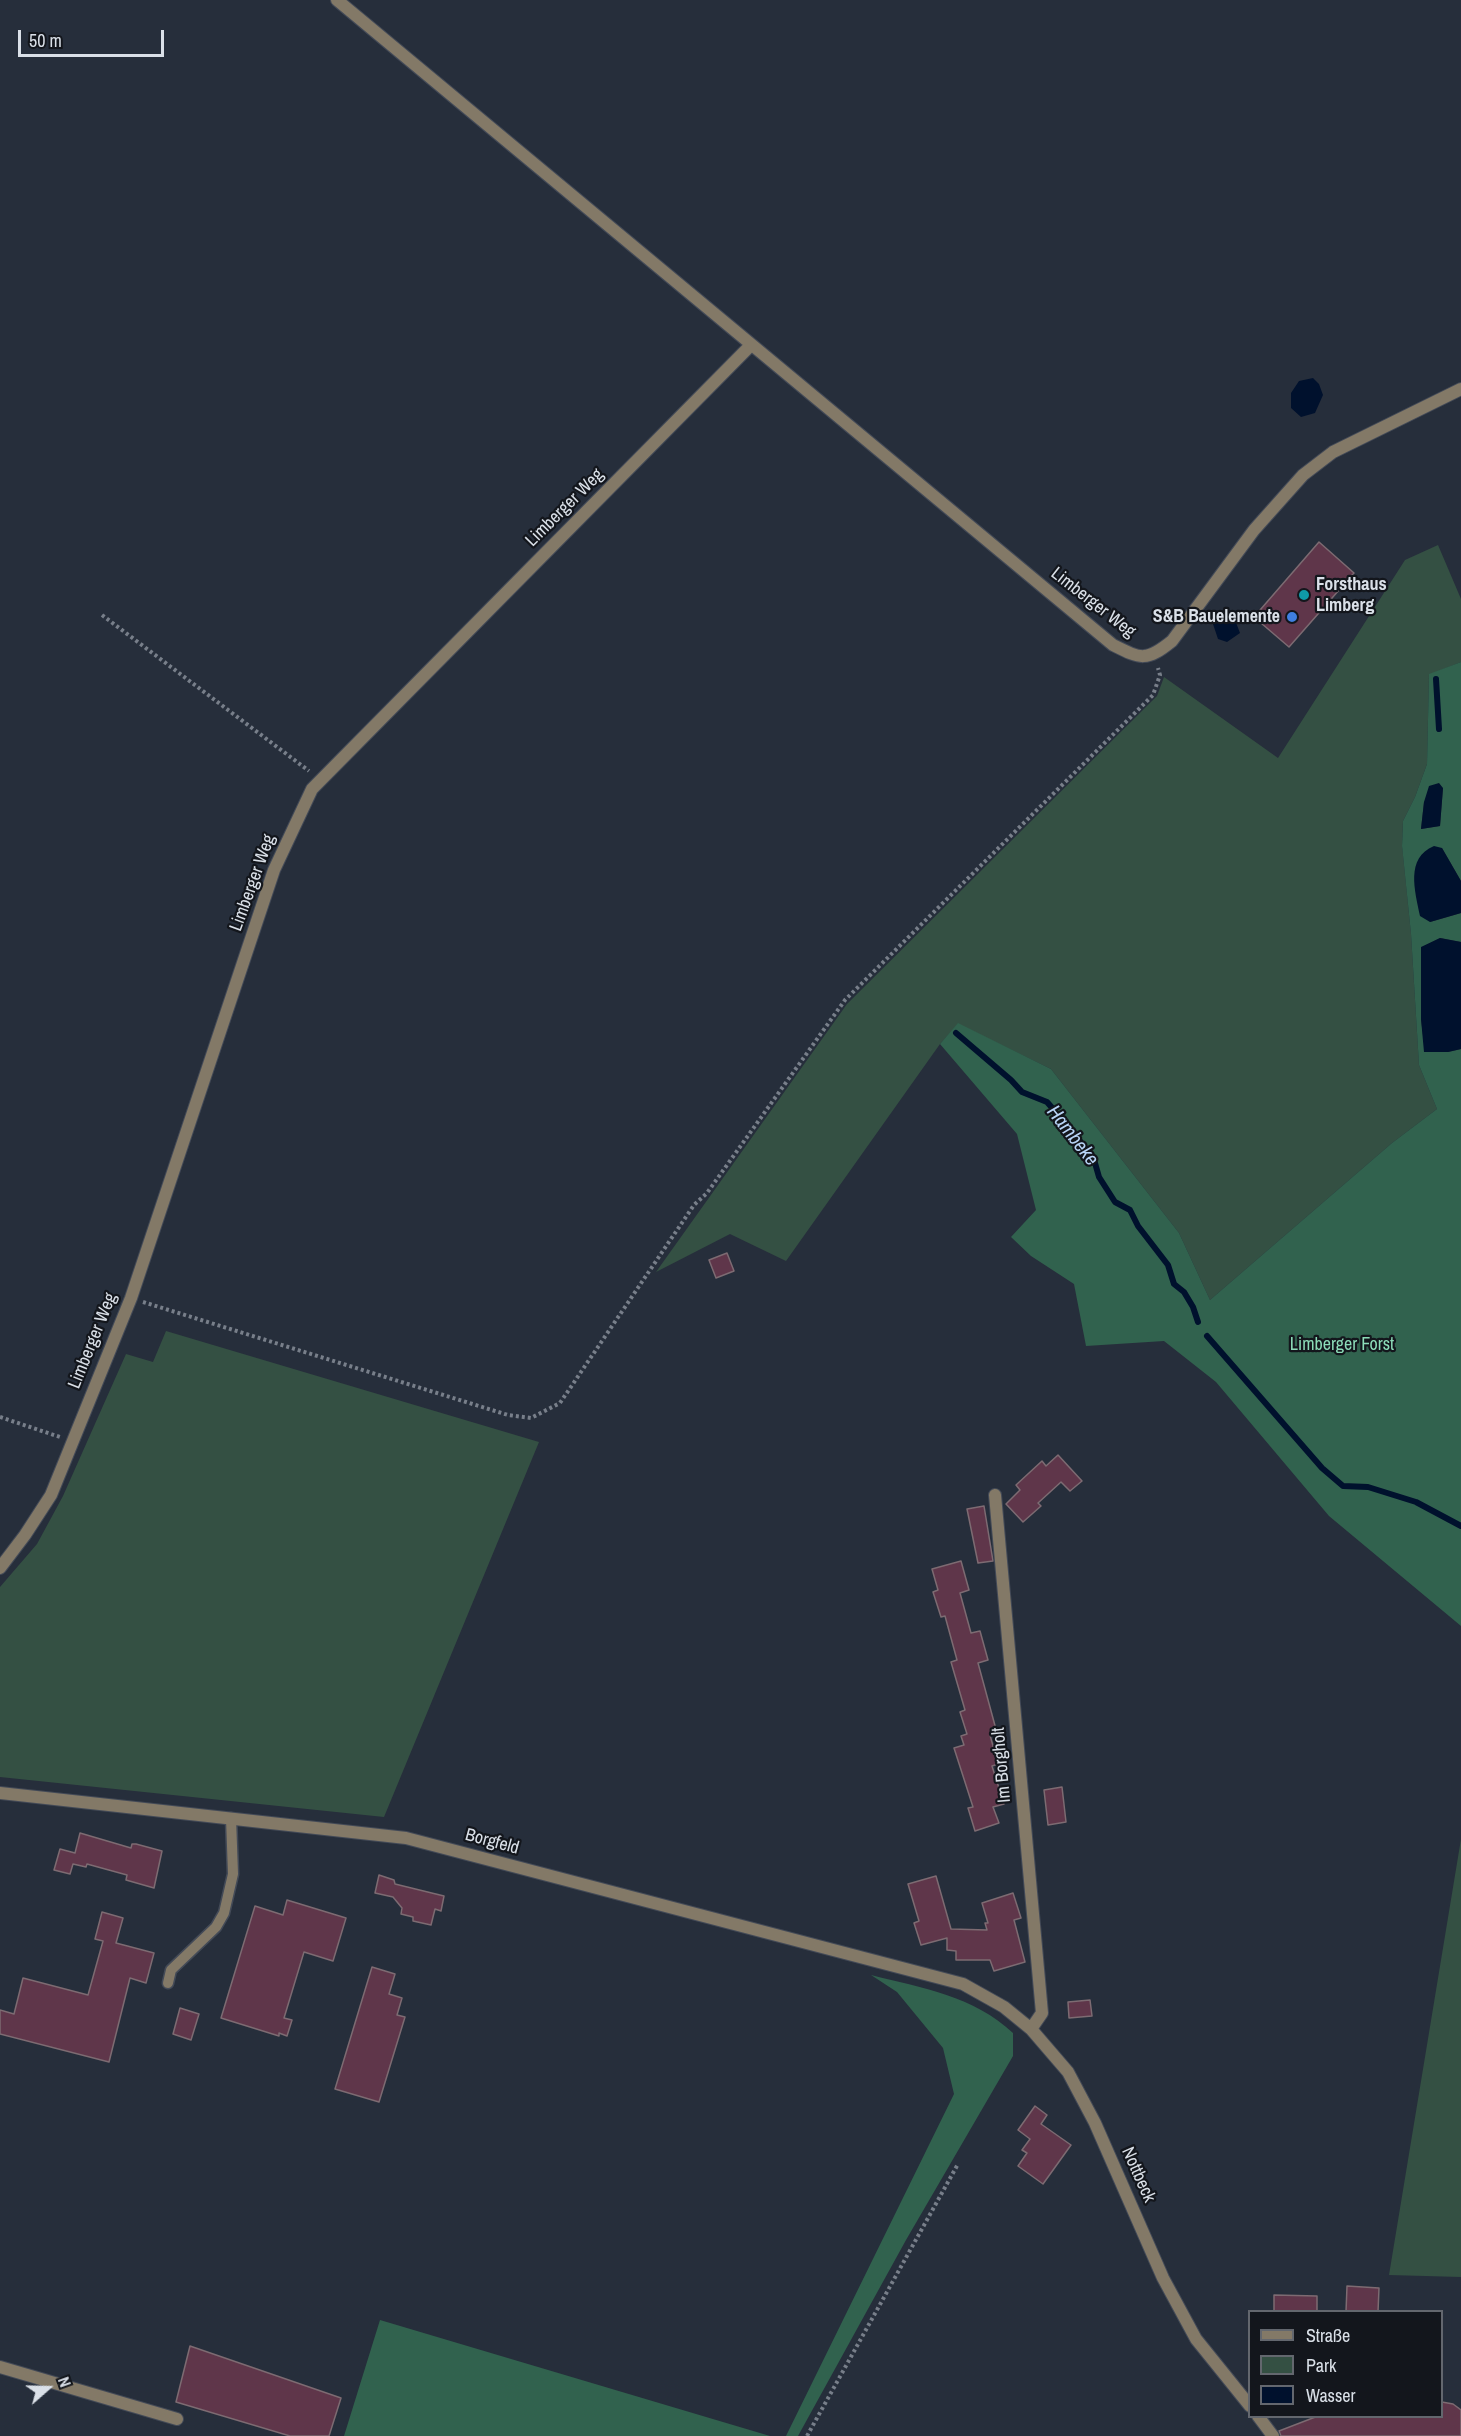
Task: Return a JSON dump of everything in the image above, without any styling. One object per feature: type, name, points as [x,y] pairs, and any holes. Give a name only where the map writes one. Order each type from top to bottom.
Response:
[{"type":"street","name":"Limberger Weg","points":[[337,0],[1113,645],[1138,658],[1154,656]]},
{"type":"street","name":"Limberger Weg","points":[[0,1568],[51,1495],[131,1298],[274,870],[312,789],[751,345]]},
{"type":"street","points":[[1154,656],[1172,641],[1254,530],[1303,475],[1333,452],[1461,389]]},
{"type":"street","name":"Im Borgholt","points":[[995,1495],[1042,2013],[1031,2029]]},
{"type":"street","name":"Borgfeld","points":[[0,1793],[406,1838],[963,1984]]},
{"type":"street","name":"Nottbeck","points":[[963,1984],[1004,2007],[1031,2029],[1068,2072],[1095,2123],[1163,2278],[1196,2338],[1248,2403]]},
{"type":"street","points":[[0,2367],[177,2419]]},
{"type":"street","points":[[1260,2418],[1273,2436]]},
{"type":"lane","points":[[168,1983],[171,1970],[216,1927],[224,1913],[233,1874],[231,1818]]},
{"type":"path","points":[[102,615],[321,780]]},
{"type":"path","points":[[131,1298],[508,1415],[531,1418],[560,1403],[694,1205],[707,1193],[845,1000],[1153,695],[1160,675],[1154,656]]},
{"type":"path","points":[[0,1417],[72,1441]]},
{"type":"path","points":[[807,2436],[958,2164]]},
{"type":"green space","points":[[1438,545],[1461,599],[1461,662],[1429,675],[1427,764],[1403,821],[1402,845],[1411,934],[1419,1065],[1437,1109],[1392,1143],[1210,1300],[1179,1233],[1051,1069],[958,1024],[940,1044],[786,1261],[730,1234],[656,1272],[847,1004],[1157,696],[1164,677],[1278,758],[1405,560]]},
{"type":"green space","name":"Limberger Forst","points":[[1461,662],[1461,881],[1442,848],[1430,922],[1461,913],[1461,942],[1440,938],[1421,948],[1421,1019],[1425,1052],[1448,1052],[1461,1049],[1461,1626],[1329,1516],[1216,1382],[1164,1341],[1086,1346],[1074,1284],[1031,1256],[1011,1237],[1036,1210],[1017,1134],[940,1044],[958,1023],[1051,1069],[1179,1233],[1210,1300],[1392,1143],[1437,1109],[1419,1065],[1411,934],[1402,846],[1403,821],[1427,764],[1429,674]],"holes":[[[1443,788],[1440,826],[1421,829],[1424,802]]]},
{"type":"green space","points":[[166,1331],[539,1442],[384,1817],[0,1777],[0,1587],[37,1544],[63,1496],[126,1354],[153,1362]]},
{"type":"green space","points":[[1461,1839],[1461,2277],[1389,2275]]},
{"type":"green space","points":[[871,1975],[928,1989],[982,2010],[1013,2033],[1013,2056],[906,2240],[798,2436],[786,2436],[954,2094],[943,2048],[897,1992]]},
{"type":"green space","points":[[380,2320],[770,2436],[344,2436]]},
{"type":"water","points":[[1313,378],[1319,384],[1323,395],[1315,413],[1301,417],[1291,408],[1291,393],[1299,381]]},
{"type":"water","points":[[1225,611],[1235,620],[1240,633],[1227,642],[1218,639],[1212,621],[1218,614]]},
{"type":"water","points":[[1439,783],[1443,788],[1440,826],[1421,829],[1424,802],[1429,786]]},
{"type":"water","points":[[1434,846],[1442,848],[1461,881],[1461,913],[1430,922],[1420,916],[1414,876],[1419,858]]},
{"type":"water","points":[[1440,938],[1461,942],[1461,1049],[1448,1052],[1424,1052],[1421,1019],[1421,947]]},
{"type":"building","name":"Forsthaus Limberg","points":[[1319,542],[1354,573],[1289,647],[1254,617]]},
{"type":"building","points":[[727,1253],[734,1271],[716,1278],[709,1260]]},
{"type":"building","points":[[1058,1455],[1082,1481],[1070,1491],[1061,1482],[1038,1503],[1041,1506],[1023,1522],[1006,1504],[1020,1490],[1016,1485],[1042,1461],[1046,1466]]},
{"type":"building","points":[[984,1506],[993,1561],[978,1563],[967,1509]]},
{"type":"building","points":[[961,1561],[969,1590],[960,1593],[971,1633],[980,1631],[988,1660],[978,1663],[997,1733],[990,1735],[998,1764],[992,1766],[1004,1804],[993,1807],[999,1823],[975,1831],[968,1808],[973,1807],[954,1748],[964,1745],[961,1736],[967,1734],[960,1712],[965,1710],[951,1662],[957,1660],[945,1616],[941,1617],[933,1592],[938,1590],[932,1569]]},
{"type":"building","points":[[1062,1787],[1066,1822],[1048,1825],[1044,1790]]},
{"type":"building","points":[[80,1833],[131,1848],[132,1844],[136,1844],[162,1851],[154,1888],[126,1880],[127,1875],[87,1864],[86,1867],[73,1864],[70,1874],[54,1870],[60,1849],[75,1853]]},
{"type":"building","points":[[379,1875],[394,1880],[395,1884],[444,1896],[441,1911],[435,1909],[431,1925],[413,1921],[413,1917],[401,1914],[402,1908],[393,1897],[375,1893]]},
{"type":"building","points":[[936,1876],[951,1929],[987,1930],[985,1923],[988,1923],[982,1903],[1013,1893],[1021,1918],[1014,1920],[1025,1962],[994,1971],[990,1960],[956,1960],[956,1951],[947,1950],[947,1938],[921,1945],[914,1923],[919,1921],[908,1884]]},
{"type":"building","points":[[287,1900],[346,1918],[333,1961],[304,1952],[284,2018],[292,2020],[287,2036],[279,2033],[279,2036],[221,2018],[255,1906],[283,1915]]},
{"type":"building","points":[[102,1912],[123,1918],[116,1943],[154,1953],[146,1983],[130,1978],[109,2062],[0,2034],[0,2010],[14,2014],[23,1978],[88,1995],[103,1941],[95,1939]]},
{"type":"building","points":[[372,1967],[395,1974],[389,1994],[402,1998],[397,2015],[405,2017],[379,2102],[335,2089]]},
{"type":"building","points":[[1090,2000],[1092,2016],[1069,2018],[1068,2002]]},
{"type":"building","points":[[180,2008],[199,2014],[191,2040],[173,2034]]},
{"type":"building","points":[[1035,2106],[1047,2115],[1041,2124],[1071,2145],[1043,2184],[1018,2166],[1027,2153],[1022,2150],[1030,2139],[1018,2130]]},
{"type":"building","points":[[1347,2286],[1379,2288],[1378,2310],[1346,2310]]},
{"type":"building","points":[[1274,2295],[1317,2296],[1317,2310],[1274,2310]]},
{"type":"building","points":[[190,2346],[341,2398],[329,2436],[290,2436],[176,2402]]},
{"type":"building","points":[[1443,2402],[1453,2404],[1461,2410],[1461,2436],[1281,2436],[1279,2431],[1313,2418],[1443,2418]]},
{"type":"waterway","name":"Hambeke","points":[[1436,679],[1439,729]]},
{"type":"waterway","name":"Hambeke","points":[[956,1033],[1022,1092],[1047,1102],[1054,1110],[1058,1122],[1080,1141],[1083,1156],[1095,1163],[1099,1177],[1115,1202],[1130,1210],[1138,1226],[1168,1265],[1174,1284],[1184,1292],[1193,1307],[1198,1322]]},
{"type":"waterway","name":"Hambeke","points":[[1207,1336],[1322,1468],[1343,1486],[1368,1487],[1416,1502],[1461,1526]]},
{"type":"place","name":"Forsthaus Limberg","points":[[1304,595]]},
{"type":"place","name":"S&B Bauelemente","points":[[1292,617]]}]
